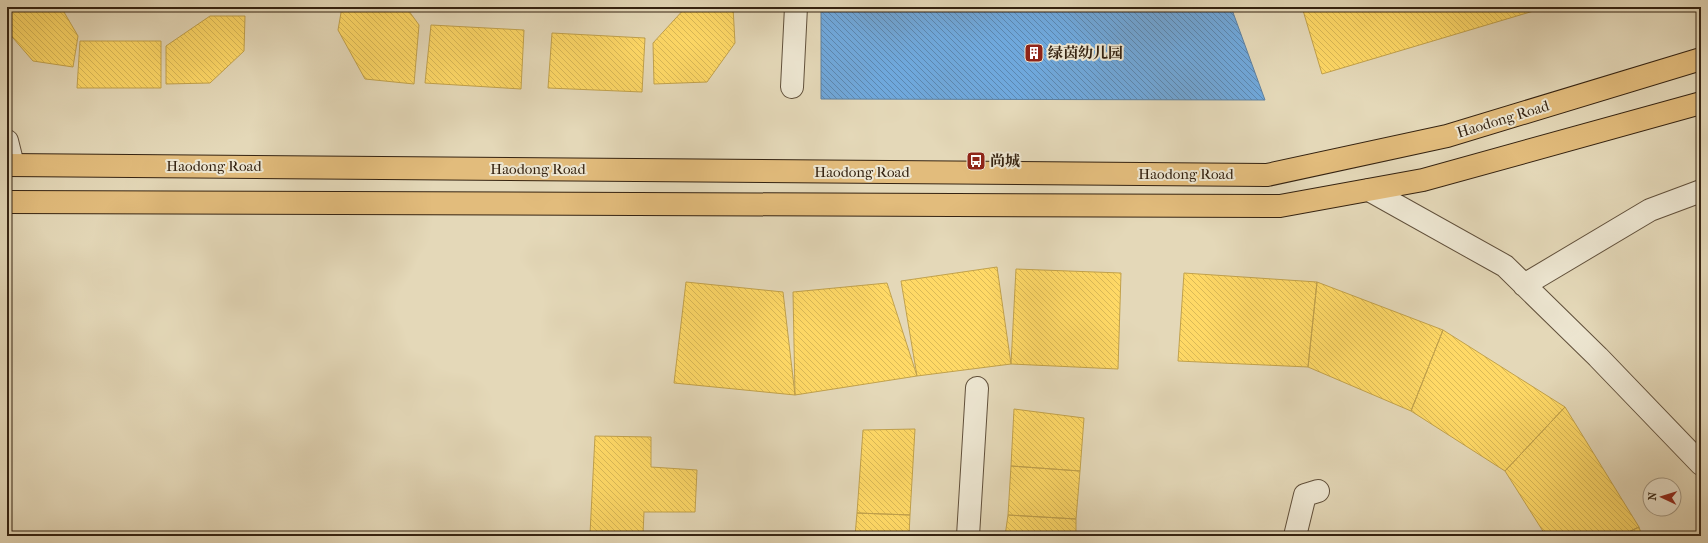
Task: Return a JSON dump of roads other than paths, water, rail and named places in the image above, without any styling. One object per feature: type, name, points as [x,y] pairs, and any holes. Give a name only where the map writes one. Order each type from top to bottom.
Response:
[{"type":"main road","name":"Haodong Road","points":[[10,165],[1267,175],[1447,136],[1701,59]]},
{"type":"main road","name":"Haodong Road","points":[[7,202],[1280,206],[1423,180],[1701,103]]},
{"type":"street","points":[[792,87],[796,7]]},
{"type":"street","points":[[7,141],[10,165]]},
{"type":"street","points":[[1369,190],[1505,266],[1598,356],[1701,464]]},
{"type":"street","points":[[1524,285],[1650,210],[1701,190]]},
{"type":"street","points":[[968,536],[977,388]]},
{"type":"street","points":[[1295,536],[1305,495],[1318,491]]},
{"type":"place","name":"绿茵幼儿园","points":[[1034,53]]},
{"type":"place","name":"尚城","points":[[976,161]]}]
